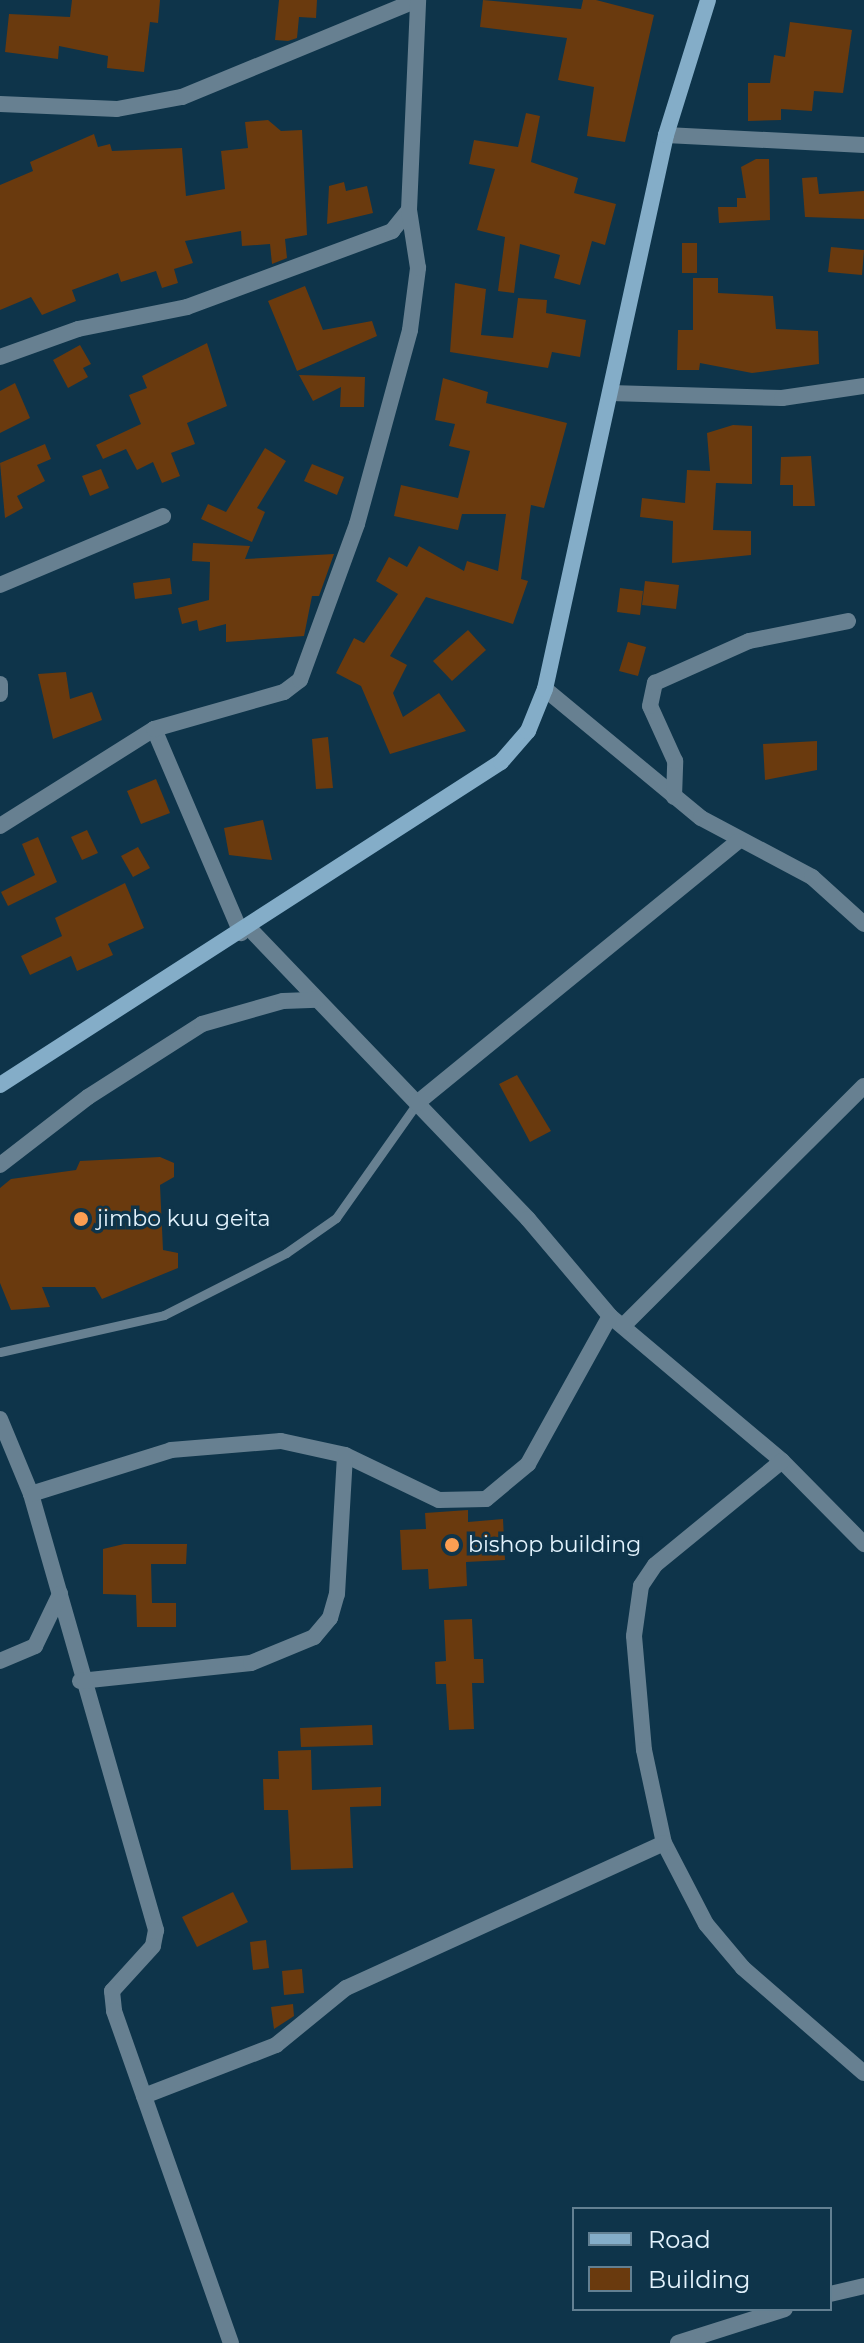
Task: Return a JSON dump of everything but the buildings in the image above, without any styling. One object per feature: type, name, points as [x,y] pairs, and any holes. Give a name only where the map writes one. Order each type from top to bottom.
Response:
[{"type":"street","points":[[0,104],[117,109],[182,97],[418,0],[409,210],[418,268],[410,330],[352,538],[300,680],[284,692],[154,729],[0,826]]},
{"type":"street","points":[[0,1085],[245,931],[501,762],[528,731],[545,689],[666,135],[708,0]]},
{"type":"street","points":[[666,135],[864,145]]},
{"type":"street","points":[[0,357],[78,329],[187,307],[361,248],[392,231],[409,210]]},
{"type":"street","points":[[610,393],[782,398],[864,386]]},
{"type":"street","points":[[0,585],[163,516]]},
{"type":"street","points":[[674,797],[675,761],[650,706],[655,683],[749,641],[848,621]]},
{"type":"street","points":[[0,684],[0,694]]},
{"type":"street","points":[[545,689],[674,797],[738,841],[812,877],[864,924]]},
{"type":"street","points":[[154,729],[245,931],[417,1103],[616,1321],[782,1461],[864,1544]]},
{"type":"street","points":[[417,1103],[738,841]]},
{"type":"street","points":[[0,1165],[88,1097],[202,1024],[283,1001],[317,1000]]},
{"type":"street","points":[[31,1494],[211,1443],[281,1441],[345,1455],[439,1500],[496,1495],[551,1429],[616,1321],[864,1086]]},
{"type":"street","points":[[0,1419],[31,1494],[60,1592],[80,1681],[156,1930],[153,1946],[112,1991],[144,2096],[231,2343]]},
{"type":"street","points":[[80,1681],[251,1663],[314,1637],[330,1618],[337,1594],[345,1455]]},
{"type":"street","points":[[782,1461],[655,1565],[634,1608],[636,1687],[664,1843],[706,1924],[743,1968],[864,2073]]},
{"type":"street","points":[[0,1661],[35,1646],[60,1592]]},
{"type":"street","points":[[144,2096],[276,2045],[346,1988],[664,1843]]},
{"type":"street","points":[[832,2294],[864,2286]]},
{"type":"street","points":[[678,2343],[779,2311]]},
{"type":"lane","points":[[0,1352],[164,1315],[253,1273],[336,1218],[417,1103]]},
{"type":"place","name":"jimbo kuu geita","points":[[81,1219]]},
{"type":"place","name":"bishop building","points":[[452,1545]]}]
